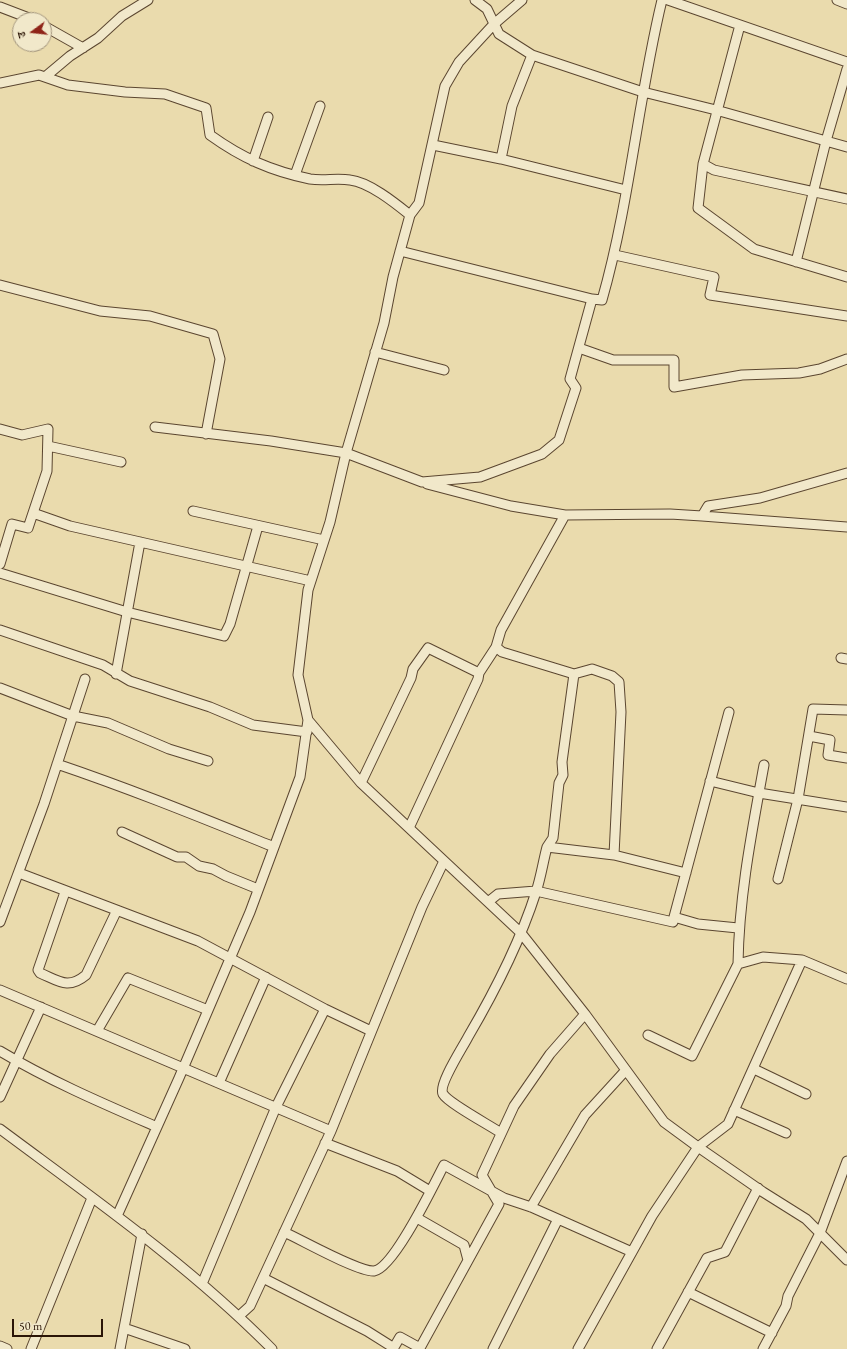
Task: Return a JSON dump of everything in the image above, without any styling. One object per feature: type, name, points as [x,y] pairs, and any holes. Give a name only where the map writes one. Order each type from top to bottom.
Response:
[{"type":"street","points":[[45,77],[98,38],[122,16],[148,0]]},
{"type":"street","points":[[475,0],[487,9],[499,34],[532,55],[643,92],[716,110],[847,147]]},
{"type":"street","points":[[117,1216],[184,1067],[230,958],[258,889],[300,776],[308,720],[298,675],[308,590],[324,540],[346,453],[375,352],[410,215],[419,203],[445,86],[459,62],[494,24],[522,0]]},
{"type":"street","points":[[400,251],[592,299],[602,300],[615,255],[643,92],[662,0]]},
{"type":"street","points":[[668,0],[847,62]]},
{"type":"street","points":[[837,0],[847,4]]},
{"type":"street","points":[[0,7],[13,12]]},
{"type":"street","points":[[740,25],[716,110],[703,164],[698,208],[754,249],[847,277]]},
{"type":"street","points":[[52,31],[83,48]]},
{"type":"street","points":[[501,159],[512,106],[532,55]]},
{"type":"street","points":[[796,262],[826,141],[847,69]]},
{"type":"street","points":[[0,83],[39,75],[68,85],[125,92],[165,94],[206,108],[210,135],[230,149],[253,161],[266,167],[312,179],[351,180],[385,195],[410,215]]},
{"type":"street","points":[[294,175],[320,106]]},
{"type":"street","points":[[253,161],[268,117]]},
{"type":"street","points":[[433,145],[501,159],[626,190]]},
{"type":"street","points":[[703,164],[714,170],[847,199]]},
{"type":"street","points":[[615,255],[714,278],[710,295],[847,316]]},
{"type":"street","points":[[0,285],[100,311],[150,316],[213,334],[220,359],[206,434]]},
{"type":"street","points":[[422,482],[480,476],[542,454],[559,440],[576,388],[570,379],[592,299]]},
{"type":"street","points":[[579,348],[613,360],[674,360],[674,387],[742,375],[799,373],[820,369],[847,359]]},
{"type":"street","points":[[375,352],[444,370]]},
{"type":"street","points":[[154,427],[271,441],[346,453],[422,482],[511,506],[565,514],[670,514],[847,527]]},
{"type":"street","points":[[0,429],[22,435],[48,429],[47,471],[28,528],[12,524],[0,564]]},
{"type":"street","points":[[48,446],[121,462]]},
{"type":"street","points":[[702,516],[708,506],[760,498],[847,473]]},
{"type":"street","points":[[193,511],[324,540]]},
{"type":"street","points":[[33,513],[70,526],[311,581]]},
{"type":"street","points":[[409,828],[478,679],[479,673],[496,647],[501,630],[565,514]]},
{"type":"street","points":[[0,573],[127,612],[224,636],[230,624],[258,526]]},
{"type":"street","points":[[0,529],[6,532],[9,536]]},
{"type":"street","points":[[116,674],[140,542]]},
{"type":"street","points":[[0,630],[103,665],[130,681],[210,707],[253,725],[307,732]]},
{"type":"street","points":[[496,647],[502,652],[574,674],[592,669],[612,676],[618,682],[620,689],[614,855]]},
{"type":"street","points":[[361,783],[411,678],[413,669],[428,648],[479,673]]},
{"type":"street","points":[[502,1132],[452,1102],[443,1094],[442,1088],[454,1063],[487,1004],[521,933],[536,891],[547,847],[553,838],[559,783],[563,775],[562,762],[574,674]]},
{"type":"street","points":[[0,922],[57,764],[85,679]]},
{"type":"street","points":[[0,688],[73,716],[108,723],[169,749],[208,761]]},
{"type":"street","points":[[778,879],[798,799],[814,709],[847,710]]},
{"type":"street","points":[[729,712],[674,917],[698,924],[738,928]]},
{"type":"street","points":[[308,720],[361,783],[521,933],[585,1014],[664,1122],[698,1148],[806,1219],[847,1260]]},
{"type":"street","points":[[809,736],[830,740],[828,755],[847,758]]},
{"type":"street","points":[[57,764],[148,796],[166,805],[274,847]]},
{"type":"street","points":[[648,1034],[692,1056],[738,964],[738,928],[745,868],[764,765]]},
{"type":"street","points":[[710,780],[759,793],[847,807]]},
{"type":"street","points":[[122,832],[177,857],[186,857],[199,866],[213,869],[258,889]]},
{"type":"street","points":[[547,847],[614,855],[686,873]]},
{"type":"street","points":[[239,1316],[250,1306],[331,1131],[422,907],[444,861]]},
{"type":"street","points":[[18,873],[198,942],[325,1009],[371,1031]]},
{"type":"street","points":[[488,902],[498,894],[536,891],[673,922]]},
{"type":"street","points":[[65,892],[38,970],[40,973],[61,982],[71,984],[77,983],[86,975],[117,910]]},
{"type":"street","points":[[738,964],[763,957],[802,960],[847,979]]},
{"type":"street","points":[[578,1349],[652,1216],[698,1148],[728,1124],[802,960]]},
{"type":"street","points":[[219,1082],[266,977]]},
{"type":"street","points":[[97,1031],[128,978],[208,1010]]},
{"type":"street","points":[[0,990],[184,1067],[331,1131]]},
{"type":"street","points":[[0,1097],[41,1007]]},
{"type":"street","points":[[202,1284],[276,1107],[325,1009]]},
{"type":"street","points":[[263,1278],[367,1331],[393,1348],[400,1337],[420,1348],[499,1204],[482,1175],[514,1106],[550,1054],[585,1014]]},
{"type":"street","points":[[0,1051],[98,1101],[157,1127]]},
{"type":"street","points":[[754,1069],[806,1094]]},
{"type":"street","points":[[531,1207],[585,1115],[626,1070]]},
{"type":"street","points":[[734,1110],[786,1134]]},
{"type":"street","points":[[0,1131],[142,1234],[239,1316],[272,1349]]},
{"type":"street","points":[[325,1143],[397,1171],[430,1191]]},
{"type":"street","points":[[763,1349],[786,1306],[788,1296],[820,1232],[847,1161]]},
{"type":"street","points":[[284,1232],[356,1267],[373,1271],[379,1269],[388,1261],[417,1218],[444,1165],[504,1198],[531,1207],[632,1252]]},
{"type":"street","points":[[657,1349],[707,1258],[725,1252],[758,1188]]},
{"type":"street","points":[[31,1349],[92,1198]]},
{"type":"street","points":[[417,1218],[464,1245],[468,1260]]},
{"type":"street","points":[[494,1349],[558,1219]]},
{"type":"street","points":[[120,1349],[142,1234]]},
{"type":"street","points":[[688,1292],[772,1333]]},
{"type":"street","points":[[124,1328],[185,1349]]},
{"type":"street","points":[[0,1346],[7,1349]]}]
